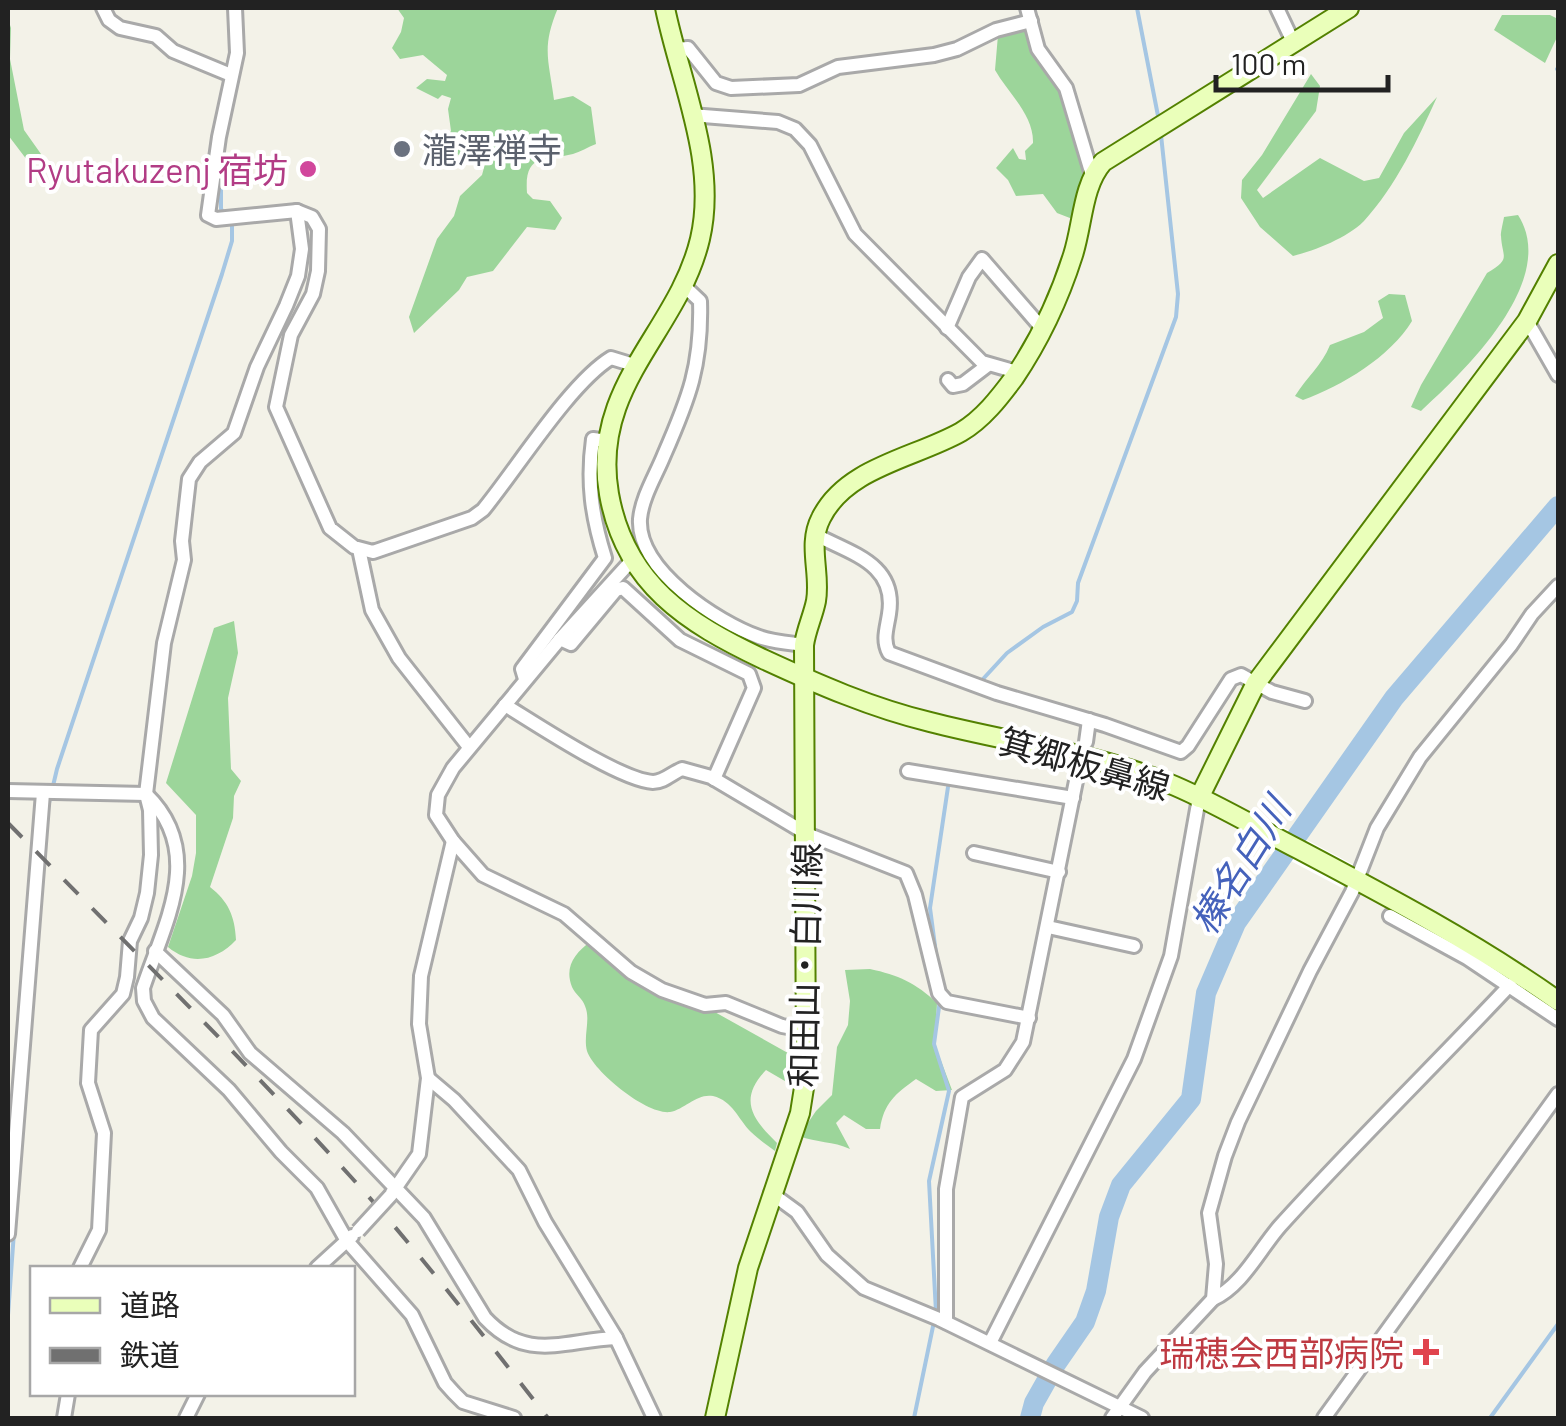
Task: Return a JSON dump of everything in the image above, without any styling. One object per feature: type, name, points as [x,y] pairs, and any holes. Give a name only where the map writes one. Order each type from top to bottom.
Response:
[{"type":"main road","name":"箕郷板鼻線","points":[[665,8],[704,168],[700,241],[682,284],[634,365],[619,399],[605,462],[620,531],[633,559],[660,596],[693,622],[806,679],[930,722],[1125,768],[1199,798],[1486,952],[1558,1001]]},
{"type":"main road","points":[[806,679],[804,645],[817,591],[816,535],[822,514],[859,478],[969,426],[985,413],[1018,372],[1061,291],[1092,175],[1112,155],[1349,8]]},
{"type":"main road","points":[[1199,798],[1256,683],[1527,321],[1558,264]]},
{"type":"main road","name":"和田山・白川線","points":[[715,1418],[748,1268],[803,1098],[806,1075],[806,679]]},
{"type":"street","points":[[103,8],[109,20],[120,28],[156,36],[173,51],[231,76]]},
{"type":"street","points":[[236,8],[238,42],[208,215],[216,219],[297,212],[312,217],[319,229],[313,294],[291,335],[276,407],[324,520],[358,549],[373,552],[472,518],[483,510],[602,364],[611,358],[634,365]]},
{"type":"street","points":[[1276,8],[1294,44]]},
{"type":"street","points":[[675,49],[688,48],[709,77],[731,88],[799,85],[838,67],[957,49],[1029,14],[1038,49],[1066,88],[1092,175]]},
{"type":"street","points":[[691,115],[778,122],[795,129],[810,145],[855,234],[988,365],[1018,372]]},
{"type":"street","points":[[81,1266],[99,1230],[104,1133],[88,1083],[91,1030],[122,994],[128,977],[130,941],[147,894],[151,855],[146,794],[164,643],[184,560],[188,479],[200,462],[234,433],[257,366],[286,306],[298,276],[302,249],[297,212]]},
{"type":"street","points":[[947,328],[969,277],[982,259],[1041,327]]},
{"type":"street","points":[[682,284],[700,301],[699,364],[642,509],[642,536],[659,567],[689,596],[750,633],[804,645]]},
{"type":"street","points":[[1527,321],[1558,375]]},
{"type":"street","points":[[948,380],[954,386],[963,384],[988,365]]},
{"type":"street","points":[[526,679],[522,669],[606,558],[592,510],[589,468],[593,439],[608,441]]},
{"type":"street","points":[[816,535],[875,566],[883,575],[892,598],[885,638],[889,653],[996,693],[1181,752],[1231,678],[1241,675],[1304,701]]},
{"type":"street","points":[[358,549],[372,610],[399,658],[469,747]]},
{"type":"street","points":[[633,559],[469,747],[446,779],[436,803],[436,815],[483,875],[564,914],[631,972],[662,990],[704,1005],[726,1003],[782,1026],[804,1030]]},
{"type":"street","points":[[1212,1300],[1216,1264],[1209,1213],[1224,1156],[1377,828],[1401,784],[1558,586]]},
{"type":"street","points":[[560,639],[571,644],[616,590],[624,588],[680,640],[749,674],[754,688],[714,779]]},
{"type":"street","points":[[505,705],[595,759],[648,781],[663,780],[682,769],[714,779],[807,834],[893,867],[910,878],[939,994],[947,1002],[1028,1018]]},
{"type":"street","points":[[1086,742],[1089,720]]},
{"type":"street","points":[[908,771],[1073,798]]},
{"type":"street","points":[[938,1319],[946,1189],[962,1097],[1011,1064],[1023,1042],[1077,776]]},
{"type":"street","points":[[8,791],[146,794],[164,812],[172,826],[179,874],[143,988],[144,1001],[153,1018],[229,1090],[317,1188],[412,1315],[445,1384],[464,1402],[514,1418]]},
{"type":"street","points":[[8,1234],[42,793]]},
{"type":"street","points":[[994,1346],[1134,1059],[1171,956],[1199,798]]},
{"type":"street","points":[[319,1266],[394,1191],[420,1154],[428,1078],[420,1040],[420,986],[453,841]]},
{"type":"street","points":[[974,852],[1059,872]]},
{"type":"street","points":[[1390,916],[1510,986],[1558,1020]]},
{"type":"street","points":[[1048,927],[1134,946]]},
{"type":"street","points":[[155,951],[223,1016],[250,1053],[343,1134],[424,1218],[485,1318],[497,1331],[535,1347],[616,1338]]},
{"type":"street","points":[[1115,1411],[1145,1372],[1212,1300],[1231,1286],[1278,1228],[1510,986]]},
{"type":"street","points":[[428,1078],[454,1100],[519,1170],[545,1222],[616,1338],[654,1418]]},
{"type":"street","points":[[1324,1418],[1558,1094]]},
{"type":"street","points":[[771,1193],[797,1212],[828,1256],[854,1281],[994,1346],[1115,1411],[1142,1418]]},
{"type":"green space","points":[[397,8],[558,8],[548,44],[554,100],[573,96],[591,107],[596,144],[533,164],[527,193],[533,199],[550,201],[562,218],[555,230],[527,227],[493,271],[467,277],[459,290],[414,333],[409,317],[437,239],[454,216],[460,196],[482,175],[485,164],[462,158],[444,141],[451,131],[451,98],[442,95],[438,99],[416,88],[427,79],[445,81],[447,75],[423,55],[400,59],[392,48],[404,18]]},
{"type":"green space","points":[[1502,15],[1550,15],[1558,19],[1558,35],[1545,63],[1494,30]]},
{"type":"green space","points":[[8,19],[10,59],[24,130],[41,154],[36,160],[27,160],[8,135]]},
{"type":"green space","points":[[1028,25],[1061,90],[1089,176],[1075,220],[1057,213],[1043,194],[1016,196],[996,168],[1013,148],[1019,159],[1026,160],[1025,151],[1033,143],[1025,114],[995,70],[998,35]]},
{"type":"green space","points":[[1311,74],[1320,86],[1316,111],[1257,190],[1263,198],[1320,158],[1364,181],[1379,178],[1404,133],[1437,97],[1396,177],[1364,221],[1331,243],[1293,256],[1260,227],[1241,198],[1242,180],[1262,155]]},
{"type":"green space","points":[[1518,215],[1528,240],[1527,268],[1517,295],[1482,349],[1460,373],[1421,411],[1411,407],[1487,273],[1503,261],[1504,217]]},
{"type":"green space","points":[[1389,294],[1405,295],[1412,321],[1403,334],[1364,369],[1333,387],[1303,400],[1295,396],[1330,345],[1364,332],[1383,318],[1378,301]]},
{"type":"green space","points":[[234,621],[238,653],[228,698],[231,769],[241,781],[210,887],[229,910],[236,940],[221,952],[195,959],[168,947],[192,876],[196,815],[166,783],[214,628]]},
{"type":"green space","points":[[590,942],[795,1057],[797,1076],[790,1084],[766,1070],[752,1090],[755,1117],[777,1143],[775,1151],[720,1098],[702,1097],[670,1112],[660,1111],[635,1100],[600,1070],[587,1051],[587,1011],[572,987],[569,973],[576,956]]},
{"type":"green space","points":[[870,969],[906,981],[937,1003],[935,1045],[952,1090],[936,1091],[916,1079],[892,1100],[880,1129],[866,1129],[844,1115],[836,1123],[850,1149],[799,1136],[832,1095],[837,1047],[848,1025],[850,1001],[845,970]]},
{"type":"pier","points":[[1251,810],[1354,865],[1342,888],[1238,833]]},
{"type":"waterway","points":[[1137,8],[1159,121]]},
{"type":"waterway","points":[[983,679],[1007,653],[1072,612],[1078,583],[1176,317],[1178,294],[1161,135]]},
{"type":"waterway","points":[[221,167],[221,209],[226,216]]},
{"type":"waterway","points":[[34,983],[48,807],[57,769],[222,274],[232,241],[232,223]]},
{"type":"waterway","name":"榛名白川","points":[[1030,1418],[1056,1364],[1085,1322],[1096,1291],[1109,1217],[1121,1185],[1191,1099],[1206,993],[1236,923],[1394,698],[1558,506]]},
{"type":"waterway","points":[[937,961],[930,908],[948,787]]},
{"type":"waterway","points":[[914,1418],[936,1312],[929,1181],[949,1091],[934,1044],[940,1000]]},
{"type":"waterway","points":[[8,1315],[14,1232]]},
{"type":"waterway","points":[[1490,1418],[1558,1324]]},
{"type":"railway","points":[[8,823],[351,1177],[548,1418]]},
{"type":"place","name":"瀧澤禅寺","points":[[402,149]]},
{"type":"place","name":"Ryutakuzenj 宿坊","points":[[308,169]]},
{"type":"place","name":"瑞穂会西部病院","points":[[1426,1352]]}]
